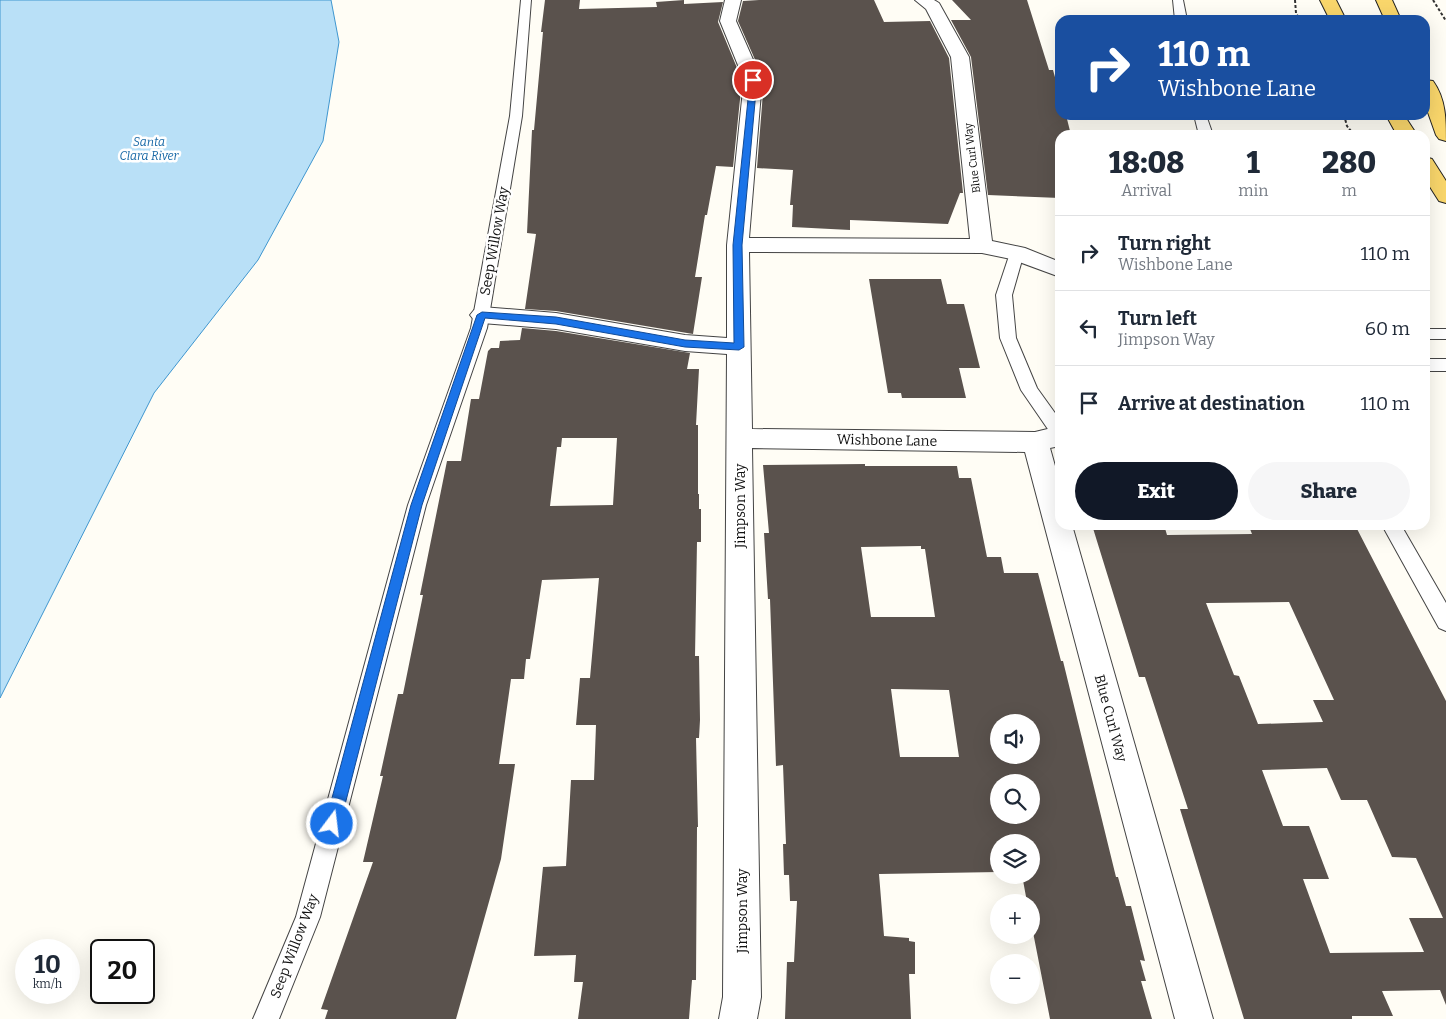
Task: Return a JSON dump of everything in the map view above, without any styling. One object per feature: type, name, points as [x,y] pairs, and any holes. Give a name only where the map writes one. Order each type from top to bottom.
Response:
[{"type":"main road","points":[[1328,0],[1336,15]]},
{"type":"main road","points":[[1384,0],[1391,15]]},
{"type":"main road","points":[[1430,88],[1446,110]]},
{"type":"main road","points":[[1430,93],[1446,135]]},
{"type":"main road","points":[[1430,171],[1446,197]]},
{"type":"street","name":"Jimpson Way","points":[[733,0],[728,21],[753,80],[738,245],[742,997],[738,1019]]},
{"type":"street","name":"Blue Curl Way","points":[[923,0],[933,6],[960,57],[982,246]]},
{"type":"street","points":[[738,245],[982,246],[1017,253],[1055,268]]},
{"type":"street","points":[[482,315],[556,321],[685,343],[739,347]]},
{"type":"street","name":"Blue Curl Way","points":[[1052,437],[1055,449]]},
{"type":"street","name":"Wishbone Lane","points":[[740,438],[1052,437]]},
{"type":"street","name":"Blue Curl Way","points":[[1075,530],[1194,1019]]},
{"type":"lane","name":"Seep Willow Way","points":[[266,1019],[308,917],[416,505],[482,315],[516,116],[526,0]]},
{"type":"lane","points":[[1178,0],[1180,15]]},
{"type":"lane","points":[[1017,253],[1004,295],[1008,338],[1029,390],[1052,437]]},
{"type":"lane","points":[[1430,334],[1446,334]]},
{"type":"lane","points":[[1430,364],[1446,365]]},
{"type":"lane","points":[[1394,530],[1446,622]]},
{"type":"path","points":[[1294,0],[1297,15]]},
{"type":"path","points":[[1433,0],[1446,21]]},
{"type":"water","name":"Santa Clara River","points":[[0,0],[331,0],[339,42],[323,141],[258,260],[154,393],[0,698]]},
{"type":"building","points":[[545,0],[580,0],[579,9],[657,7],[656,2],[684,0],[684,4],[723,2],[718,22],[742,80],[733,167],[716,166],[707,215],[705,215],[695,277],[702,277],[693,334],[556,311],[525,309],[536,234],[527,233],[532,130],[534,130]]},
{"type":"building","points":[[874,0],[884,22],[930,21],[949,58],[963,193],[960,193],[948,224],[850,220],[850,230],[792,227],[793,205],[790,205],[793,170],[757,168],[764,80],[738,21],[743,1]]},
{"type":"building","points":[[952,0],[1027,0],[1049,70],[1053,70],[1055,77],[1055,120],[1067,120],[1070,130],[1055,130],[1055,198],[988,195],[971,57],[951,20],[971,20]]},
{"type":"building","points":[[869,279],[941,279],[947,304],[964,304],[980,368],[959,368],[966,398],[902,398],[901,393],[888,393]]},
{"type":"building","points":[[522,328],[556,331],[690,353],[687,369],[699,369],[696,425],[698,425],[698,494],[699,509],[701,509],[701,542],[697,542],[695,656],[699,656],[700,720],[699,738],[696,738],[698,827],[696,980],[692,980],[689,1019],[578,1019],[583,982],[574,982],[576,955],[534,956],[543,867],[566,866],[571,780],[594,780],[596,725],[576,725],[580,678],[590,678],[599,578],[542,580],[530,659],[526,659],[524,679],[511,679],[499,764],[515,764],[501,859],[456,1019],[325,1019],[328,1010],[321,1009],[373,862],[363,862],[383,776],[380,776],[398,694],[403,694],[423,595],[420,595],[447,461],[461,461],[471,399],[479,399],[488,351],[491,348],[499,348],[500,341],[520,340]],"holes":[[[562,438],[617,438],[613,505],[550,506],[557,447],[561,447]]]},
{"type":"building","points":[[865,464],[865,466],[957,466],[959,478],[971,478],[987,557],[1001,557],[1004,573],[1038,573],[1061,661],[1063,661],[1116,877],[1118,877],[1126,906],[1131,906],[1145,961],[1140,960],[1146,981],[1141,981],[1152,1019],[1050,1019],[1040,968],[1040,954],[1037,954],[1035,944],[1040,944],[1040,894],[1026,894],[1024,884],[1040,884],[1040,834],[990,834],[990,872],[879,874],[884,936],[909,938],[909,941],[915,942],[915,974],[909,974],[911,1019],[785,1019],[787,962],[794,962],[797,901],[790,901],[789,875],[784,875],[783,844],[786,844],[783,765],[776,766],[770,599],[768,599],[764,533],[769,533],[763,465]],"holes":[[[921,546],[921,549],[925,549],[935,617],[871,617],[861,547]],[[891,689],[949,690],[959,757],[900,757]]]},
{"type":"building","points":[[1094,530],[1166,530],[1167,535],[1252,534],[1250,530],[1358,530],[1446,701],[1446,1005],[1440,990],[1382,991],[1393,1016],[1352,1016],[1352,1019],[1244,1019],[1180,809],[1188,809],[1145,677],[1139,677]],"holes":[[[1289,602],[1334,700],[1313,700],[1323,722],[1258,724],[1239,676],[1234,675],[1206,603]],[[1327,768],[1341,800],[1367,800],[1392,857],[1416,858],[1443,918],[1409,918],[1424,952],[1330,953],[1303,879],[1329,879],[1309,826],[1283,826],[1262,770]]]},
{"type":"route","points":[[332,824],[416,505],[482,315],[556,321],[592,326],[646,338],[739,347],[738,245],[753,80]]}]
